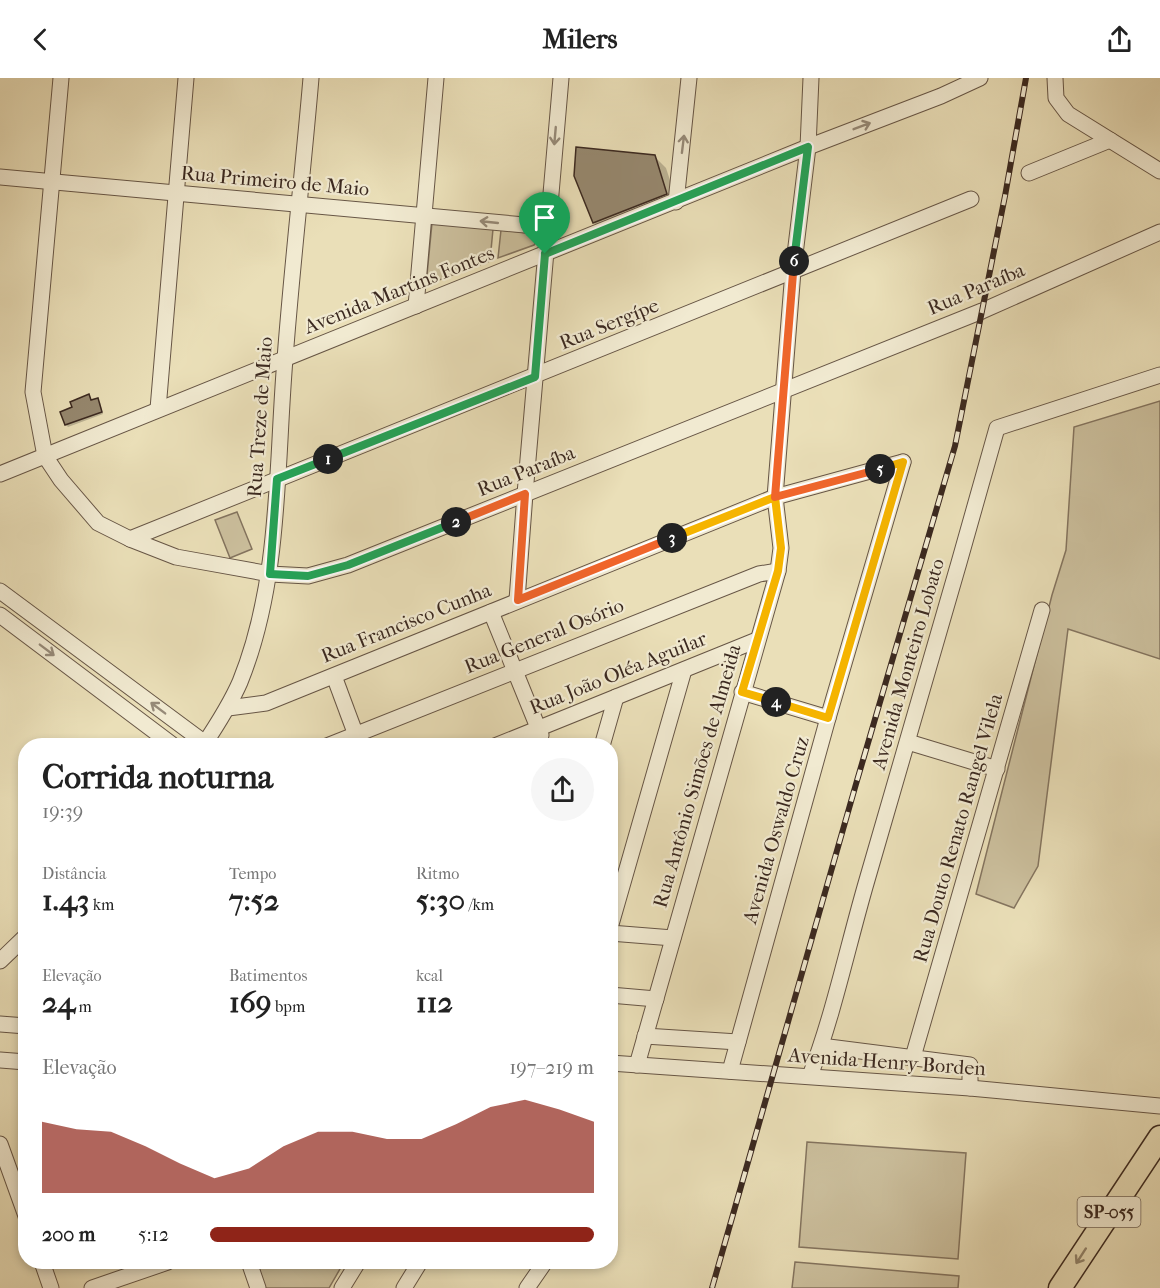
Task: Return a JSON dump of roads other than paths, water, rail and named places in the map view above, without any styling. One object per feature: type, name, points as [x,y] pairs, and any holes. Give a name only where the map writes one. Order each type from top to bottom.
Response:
[{"type":"highway","name":"SP-055","points":[[1060,1288],[1160,1137]]},
{"type":"street","name":"Rua Paraíba","points":[[61,78],[33,392],[45,456],[98,523],[130,539],[176,557],[270,574],[308,576],[348,565],[982,311],[1160,232]]},
{"type":"street","points":[[159,409],[186,78]]},
{"type":"street","name":"Rua Treze de Maio","points":[[208,738],[228,708],[252,649],[270,574],[285,359],[311,78]]},
{"type":"street","points":[[416,306],[422,215],[436,78]]},
{"type":"street","points":[[518,600],[561,78]]},
{"type":"street","points":[[676,202],[689,78]]},
{"type":"street","name":"Rua Antônio Simões de Almeida","points":[[637,1065],[778,571],[781,548],[775,497],[793,272],[808,147],[811,78]]},
{"type":"street","points":[[941,96],[960,78]]},
{"type":"street","name":"Avenida Martins Fontes","points":[[0,474],[981,78]]},
{"type":"street","points":[[1055,78],[1056,98],[1068,114],[1160,171]]},
{"type":"street","points":[[1029,173],[1110,140]]},
{"type":"street","name":"Rua Primeiro de Maio","points":[[0,177],[547,227]]},
{"type":"street","name":"Rua Sergípe","points":[[130,539],[971,199]]},
{"type":"street","name":"Avenida Monteiro Lobato","points":[[810,1077],[821,1046],[997,428],[1160,375]]},
{"type":"street","name":"Rua Francisco Cunha","points":[[228,708],[266,703],[775,497],[903,462]]},
{"type":"street","name":"Avenida Oswaldo Cruz","points":[[730,1071],[828,718],[903,462]]},
{"type":"street","name":"Rua General Osório","points":[[362,738],[513,670],[759,574],[778,571]]},
{"type":"street","points":[[0,591],[196,738]]},
{"type":"street","name":"Rua Douto Renato Rangel Vilela","points":[[914,1058],[1042,610]]},
{"type":"street","points":[[491,612],[541,735],[540,738]]},
{"type":"street","points":[[0,615],[163,738]]},
{"type":"street","name":"Rua João Oléa Aguilar","points":[[514,738],[757,640]]},
{"type":"street","points":[[618,900],[684,670]]},
{"type":"street","points":[[334,676],[357,738]]},
{"type":"street","points":[[742,692],[828,718]]},
{"type":"street","points":[[604,738],[615,698]]},
{"type":"street","points":[[908,742],[997,769]]},
{"type":"street","points":[[618,934],[673,938]]},
{"type":"street","points":[[0,961],[18,944]]},
{"type":"street","points":[[618,997],[656,999]]},
{"type":"street","points":[[0,1024],[18,1025]]},
{"type":"street","points":[[645,1036],[738,1042]]},
{"type":"street","points":[[821,1046],[970,1065],[970,1088]]},
{"type":"street","points":[[0,1060],[18,1061]]},
{"type":"street","name":"Avenida Henry Borden","points":[[618,1064],[970,1088],[1160,1106]]},
{"type":"street","points":[[0,1144],[18,1194]]},
{"type":"street","points":[[44,1269],[51,1288]]},
{"type":"street","points":[[92,1288],[148,1269]]},
{"type":"street","points":[[251,1269],[258,1288]]},
{"type":"street","points":[[342,1288],[354,1269]]},
{"type":"street","points":[[404,1288],[416,1269]]},
{"type":"street","points":[[527,1288],[540,1269]]},
{"type":"railway","points":[[712,1288],[955,446],[1026,78]]}]
